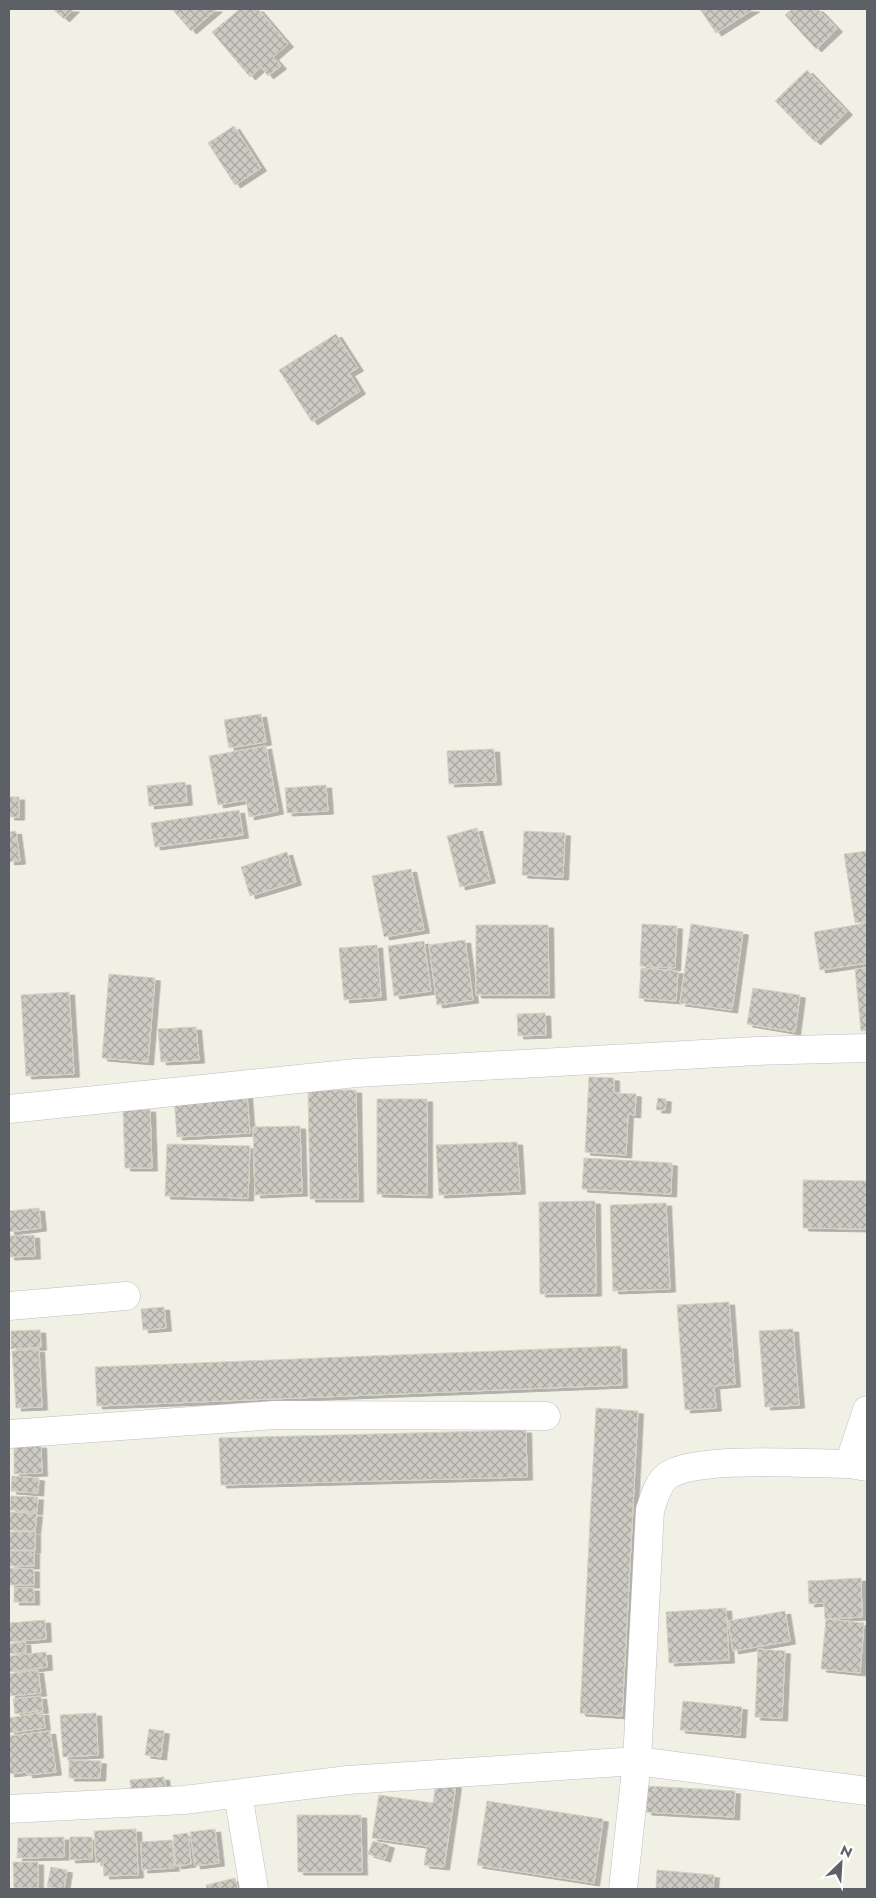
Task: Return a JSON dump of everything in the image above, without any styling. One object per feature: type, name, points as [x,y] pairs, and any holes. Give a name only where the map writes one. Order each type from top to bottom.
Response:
[{"type":"street","points":[[9,1109],[356,1073],[757,1051],[867,1048]]},
{"type":"street","points":[[9,1306],[126,1296]]},
{"type":"street","points":[[623,1889],[637,1761],[650,1510],[656,1492],[667,1477],[683,1469],[709,1463],[858,1465],[867,1410]]},
{"type":"street","points":[[9,1434],[275,1415],[546,1416]]},
{"type":"street","points":[[9,1809],[184,1800],[348,1780],[637,1761],[867,1791]]},
{"type":"street","points":[[238,1794],[254,1889]]},
{"type":"building","points":[[53,9],[74,9],[64,19]]},
{"type":"building","points":[[172,9],[217,9],[191,31]]},
{"type":"building","points":[[240,9],[258,9],[288,44],[273,57],[281,66],[268,76],[261,67],[250,77],[212,32]]},
{"type":"building","points":[[700,9],[754,9],[716,33]]},
{"type":"building","points":[[792,9],[818,9],[837,29],[816,49],[785,15]]},
{"type":"building","points":[[807,70],[847,112],[815,142],[775,101]]},
{"type":"building","points":[[234,126],[261,168],[235,185],[208,143]]},
{"type":"building","points":[[336,334],[358,368],[349,373],[360,391],[312,422],[279,370]]},
{"type":"building","points":[[261,714],[266,742],[229,748],[224,720]]},
{"type":"building","points":[[266,746],[278,811],[249,817],[246,800],[218,805],[209,756]]},
{"type":"building","points":[[494,749],[496,782],[449,784],[447,751]]},
{"type":"building","points":[[185,782],[187,802],[149,806],[147,786]]},
{"type":"building","points":[[326,785],[328,811],[287,813],[285,788]]},
{"type":"building","points":[[9,797],[19,797],[19,817],[9,817]]},
{"type":"building","points":[[239,810],[243,835],[155,847],[151,823]]},
{"type":"building","points":[[477,828],[490,880],[460,887],[447,836]]},
{"type":"building","points":[[16,831],[20,861],[9,862],[9,832]]},
{"type":"building","points":[[524,831],[565,833],[563,877],[522,875]]},
{"type":"building","points":[[867,851],[867,921],[855,923],[844,854]]},
{"type":"building","points":[[287,852],[296,882],[250,896],[241,867]]},
{"type":"building","points":[[411,869],[424,930],[384,937],[372,876]]},
{"type":"building","points":[[867,923],[867,963],[820,970],[814,932]]},
{"type":"building","points":[[642,924],[677,926],[675,968],[640,966]]},
{"type":"building","points":[[691,924],[743,932],[732,1010],[680,1003]]},
{"type":"building","points":[[476,925],[548,925],[549,995],[476,995]]},
{"type":"building","points":[[465,940],[473,1000],[437,1005],[429,945]]},
{"type":"building","points":[[424,941],[431,991],[394,996],[388,946]]},
{"type":"building","points":[[377,945],[381,997],[344,1000],[339,948]]},
{"type":"building","points":[[641,968],[678,971],[676,1001],[639,998]]},
{"type":"building","points":[[867,968],[867,1030],[861,1031],[855,969]]},
{"type":"building","points":[[109,974],[155,978],[148,1062],[102,1058]]},
{"type":"building","points":[[753,988],[800,995],[795,1032],[747,1024]]},
{"type":"building","points":[[69,992],[74,1074],[26,1076],[21,995]]},
{"type":"building","points":[[545,1013],[546,1035],[518,1036],[517,1014]]},
{"type":"building","points":[[196,1027],[199,1060],[161,1062],[158,1029]]},
{"type":"building","points":[[589,1077],[614,1078],[614,1093],[636,1094],[635,1115],[628,1114],[626,1155],[585,1152]]},
{"type":"building","points":[[308,1090],[356,1090],[358,1199],[310,1199]]},
{"type":"building","points":[[247,1095],[250,1133],[177,1137],[174,1099]]},
{"type":"building","points":[[658,1098],[666,1099],[665,1110],[656,1110]]},
{"type":"building","points":[[377,1099],[427,1099],[427,1195],[377,1194]]},
{"type":"building","points":[[150,1109],[152,1168],[125,1168],[123,1110]]},
{"type":"building","points":[[300,1126],[302,1193],[255,1195],[253,1127]]},
{"type":"building","points":[[517,1142],[520,1191],[439,1195],[436,1145]]},
{"type":"building","points":[[167,1144],[250,1146],[248,1198],[165,1196]]},
{"type":"building","points":[[584,1158],[672,1163],[671,1194],[582,1189]]},
{"type":"building","points":[[803,1180],[867,1181],[867,1229],[803,1228]]},
{"type":"building","points":[[595,1201],[596,1293],[540,1294],[539,1202]]},
{"type":"building","points":[[666,1203],[670,1289],[613,1291],[610,1205]]},
{"type":"building","points":[[39,1208],[41,1228],[9,1232],[9,1211]]},
{"type":"building","points":[[34,1235],[35,1256],[9,1257],[9,1236]]},
{"type":"building","points":[[729,1302],[735,1384],[714,1386],[716,1408],[685,1410],[677,1305]]},
{"type":"building","points":[[164,1307],[166,1328],[143,1330],[141,1309]]},
{"type":"building","points":[[793,1329],[799,1405],[765,1407],[759,1331]]},
{"type":"building","points":[[40,1330],[41,1347],[11,1349],[11,1331]]},
{"type":"building","points":[[621,1346],[622,1385],[97,1406],[95,1367]]},
{"type":"building","points":[[39,1349],[42,1407],[16,1408],[12,1351]]},
{"type":"building","points":[[596,1408],[638,1411],[622,1716],[580,1713]]},
{"type":"building","points":[[526,1430],[527,1477],[221,1485],[219,1438]]},
{"type":"building","points":[[41,1445],[42,1473],[14,1474],[14,1446]]},
{"type":"building","points":[[12,1476],[39,1478],[38,1493],[11,1491]]},
{"type":"building","points":[[11,1496],[38,1497],[37,1512],[10,1510]]},
{"type":"building","points":[[10,1512],[37,1514],[35,1531],[9,1530]]},
{"type":"building","points":[[9,1532],[35,1532],[35,1550],[9,1550]]},
{"type":"building","points":[[9,1551],[34,1551],[34,1566],[9,1566]]},
{"type":"building","points":[[9,1568],[34,1569],[34,1585],[9,1585]]},
{"type":"building","points":[[861,1578],[862,1617],[825,1619],[824,1603],[809,1604],[808,1581]]},
{"type":"building","points":[[14,1588],[34,1588],[34,1602],[14,1602]]},
{"type":"building","points":[[726,1608],[729,1660],[669,1663],[666,1612]]},
{"type":"building","points":[[785,1611],[790,1641],[733,1651],[728,1621]]},
{"type":"building","points":[[826,1619],[864,1623],[860,1673],[821,1669]]},
{"type":"building","points":[[45,1620],[46,1639],[9,1642],[9,1623]]},
{"type":"building","points":[[25,1642],[26,1652],[9,1654],[9,1644]]},
{"type":"building","points":[[758,1649],[785,1651],[782,1718],[755,1717]]},
{"type":"building","points":[[46,1652],[47,1667],[9,1672],[9,1656]]},
{"type":"building","points":[[38,1670],[41,1693],[10,1696],[9,1674]]},
{"type":"building","points":[[41,1696],[43,1710],[15,1714],[13,1699]]},
{"type":"building","points":[[683,1701],[742,1707],[740,1735],[680,1730]]},
{"type":"building","points":[[43,1712],[45,1728],[9,1733],[9,1718]]},
{"type":"building","points":[[96,1713],[98,1755],[63,1757],[60,1715]]},
{"type":"building","points":[[149,1729],[164,1731],[161,1757],[145,1755]]},
{"type":"building","points":[[50,1731],[56,1772],[27,1775],[27,1772],[9,1774],[9,1736]]},
{"type":"building","points":[[69,1760],[101,1761],[100,1778],[69,1778]]},
{"type":"building","points":[[164,1777],[166,1792],[132,1796],[130,1780]]},
{"type":"building","points":[[436,1782],[456,1785],[444,1867],[424,1865],[427,1846],[372,1838],[379,1795],[433,1803]]},
{"type":"building","points":[[648,1786],[735,1791],[734,1817],[646,1812]]},
{"type":"building","points":[[487,1801],[603,1819],[594,1883],[477,1865]]},
{"type":"building","points":[[297,1815],[361,1815],[362,1872],[298,1872]]},
{"type":"building","points":[[136,1829],[138,1875],[104,1876],[103,1862],[96,1863],[94,1831]]},
{"type":"building","points":[[215,1829],[219,1863],[195,1866],[190,1832]]},
{"type":"building","points":[[188,1833],[191,1864],[176,1866],[173,1835]]},
{"type":"building","points":[[64,1837],[64,1857],[17,1858],[18,1838]]},
{"type":"building","points":[[70,1837],[92,1837],[92,1859],[70,1860]]},
{"type":"building","points":[[172,1840],[174,1868],[142,1870],[141,1842]]},
{"type":"building","points":[[373,1841],[389,1845],[385,1859],[368,1854]]},
{"type":"building","points":[[13,1862],[38,1862],[38,1888],[14,1888]]},
{"type":"building","points":[[51,1867],[67,1870],[64,1889],[47,1887]]},
{"type":"building","points":[[657,1870],[714,1875],[713,1889],[656,1889]]},
{"type":"building","points":[[235,1878],[238,1889],[207,1889],[206,1885]]}]
